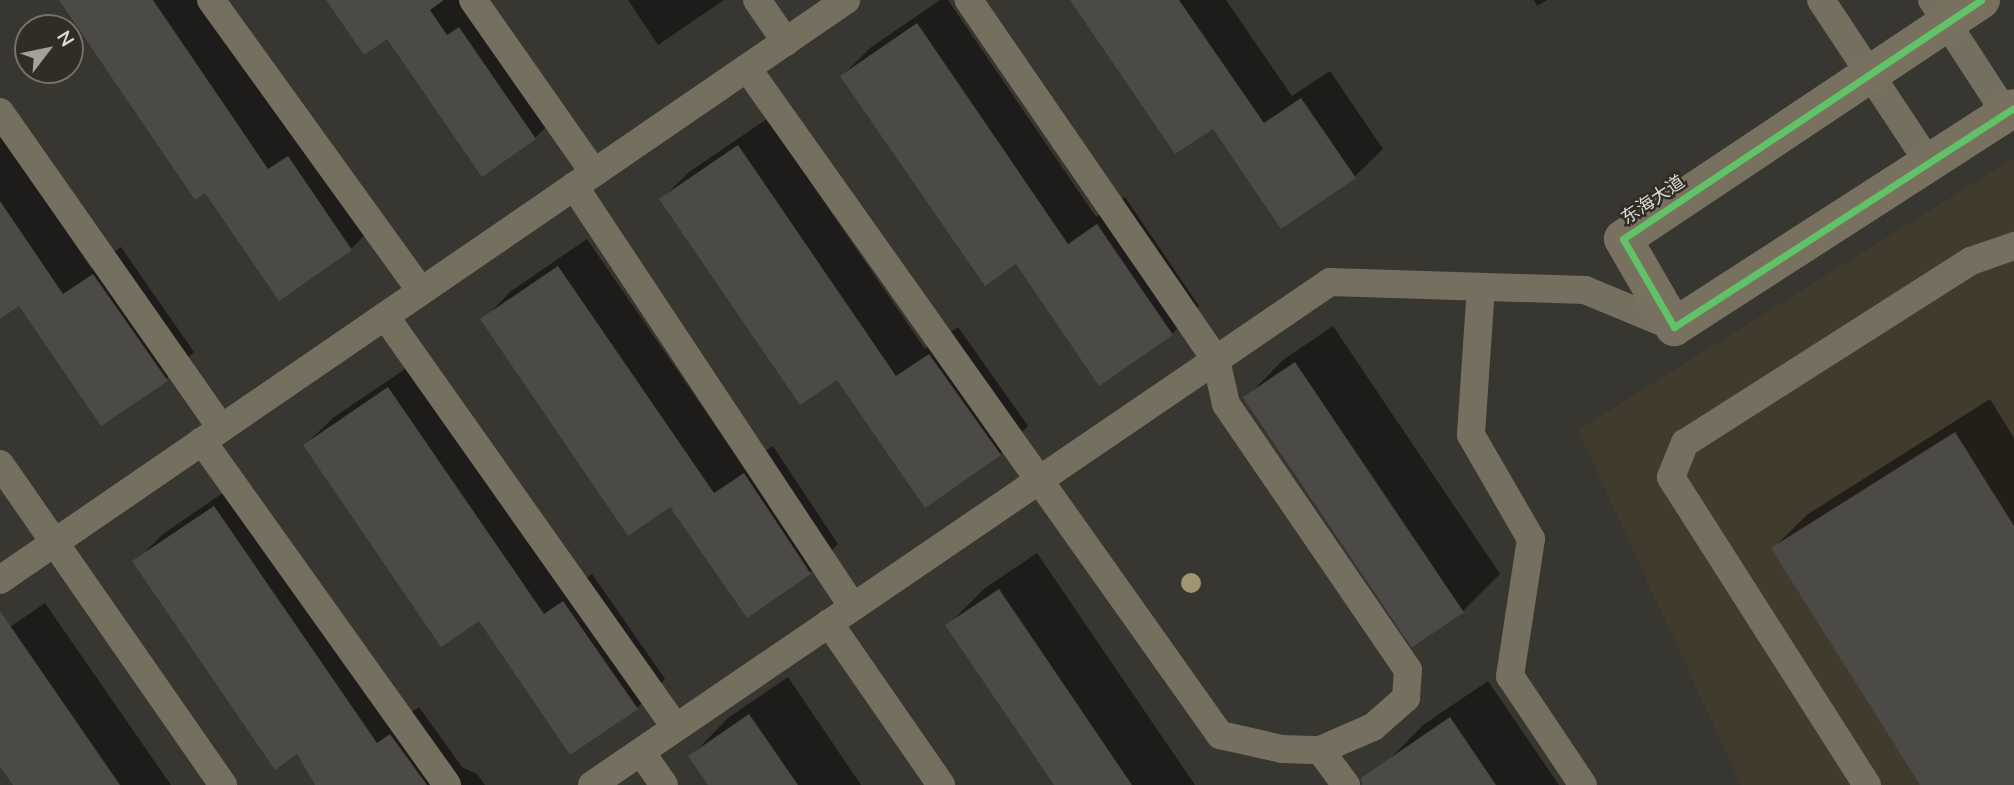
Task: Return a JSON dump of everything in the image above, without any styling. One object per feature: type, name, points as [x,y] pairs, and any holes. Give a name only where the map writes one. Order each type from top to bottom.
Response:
[{"type":"street","name":"东海大道","points":[[1674,327],[1623,239],[1870,74],[1939,11],[1981,0]]},
{"type":"street","points":[[1674,327],[2010,111]]},
{"type":"lane","points":[[211,0],[421,291]]},
{"type":"lane","points":[[473,0],[853,607]]},
{"type":"lane","points":[[757,0],[786,42]]},
{"type":"lane","points":[[0,580],[846,0]]},
{"type":"lane","points":[[747,68],[1220,735],[1282,749],[1320,750],[1373,727],[1406,698],[1408,670],[1226,404],[1216,360],[969,0]]},
{"type":"lane","points":[[1821,0],[1929,163]]},
{"type":"lane","points":[[1939,11],[2010,111]]},
{"type":"lane","points":[[0,112],[212,435],[447,785]]},
{"type":"lane","points":[[1867,785],[1671,477],[1685,443],[1971,261],[2014,246]]},
{"type":"lane","points":[[592,785],[1330,282],[1585,290],[1674,327]]},
{"type":"lane","points":[[1481,287],[1471,435],[1531,539],[1510,676],[1583,785]]},
{"type":"lane","points":[[385,316],[676,728]]},
{"type":"lane","points":[[0,464],[223,785]]},
{"type":"lane","points":[[829,623],[941,785]]},
{"type":"lane","points":[[1320,750],[1346,785]]},
{"type":"lane","points":[[641,752],[664,785]]},
{"type":"shaded area","points":[[2014,158],[2014,785],[1741,785],[1578,430]]},
{"type":"building","points":[[59,0],[153,0],[268,169],[288,156],[352,250],[279,301],[205,193],[195,200],[84,37],[84,14],[69,14]]},
{"type":"building","points":[[326,0],[444,0],[430,10],[447,35],[459,27],[536,139],[482,177],[387,39],[364,55]]},
{"type":"building","points":[[1070,0],[1179,0],[1264,123],[1301,98],[1356,178],[1281,229],[1213,129],[1175,154]]},
{"type":"building","points":[[917,23],[1068,244],[1097,224],[1173,335],[1099,386],[1016,264],[985,286],[840,76]]},
{"type":"building","points":[[738,145],[896,376],[929,354],[1001,455],[925,508],[837,380],[800,405],[659,199]]},
{"type":"building","points":[[0,201],[63,294],[93,274],[168,381],[101,426],[19,306],[0,319]]},
{"type":"building","points":[[558,266],[714,493],[744,473],[811,574],[747,618],[670,507],[628,536],[480,319]]},
{"type":"building","points":[[1295,362],[1464,612],[1412,648],[1243,397]]},
{"type":"building","points":[[388,387],[544,614],[563,601],[638,709],[570,755],[479,621],[441,647],[303,445]]},
{"type":"building","points":[[1955,432],[2014,526],[2014,785],[1920,785],[1771,548]]},
{"type":"building","points":[[214,506],[377,743],[390,734],[427,785],[315,785],[297,754],[275,770],[132,561]]},
{"type":"building","points":[[999,589],[1132,785],[1054,785],[945,625]]},
{"type":"building","points":[[0,611],[120,785],[13,785],[0,767]]},
{"type":"building","points":[[749,714],[798,785],[708,785],[688,756]]},
{"type":"building","points":[[1450,717],[1496,785],[1362,785],[1361,778]]},
{"type":"cycle path","points":[[1981,0],[1623,239],[1674,327],[2014,108]]}]
